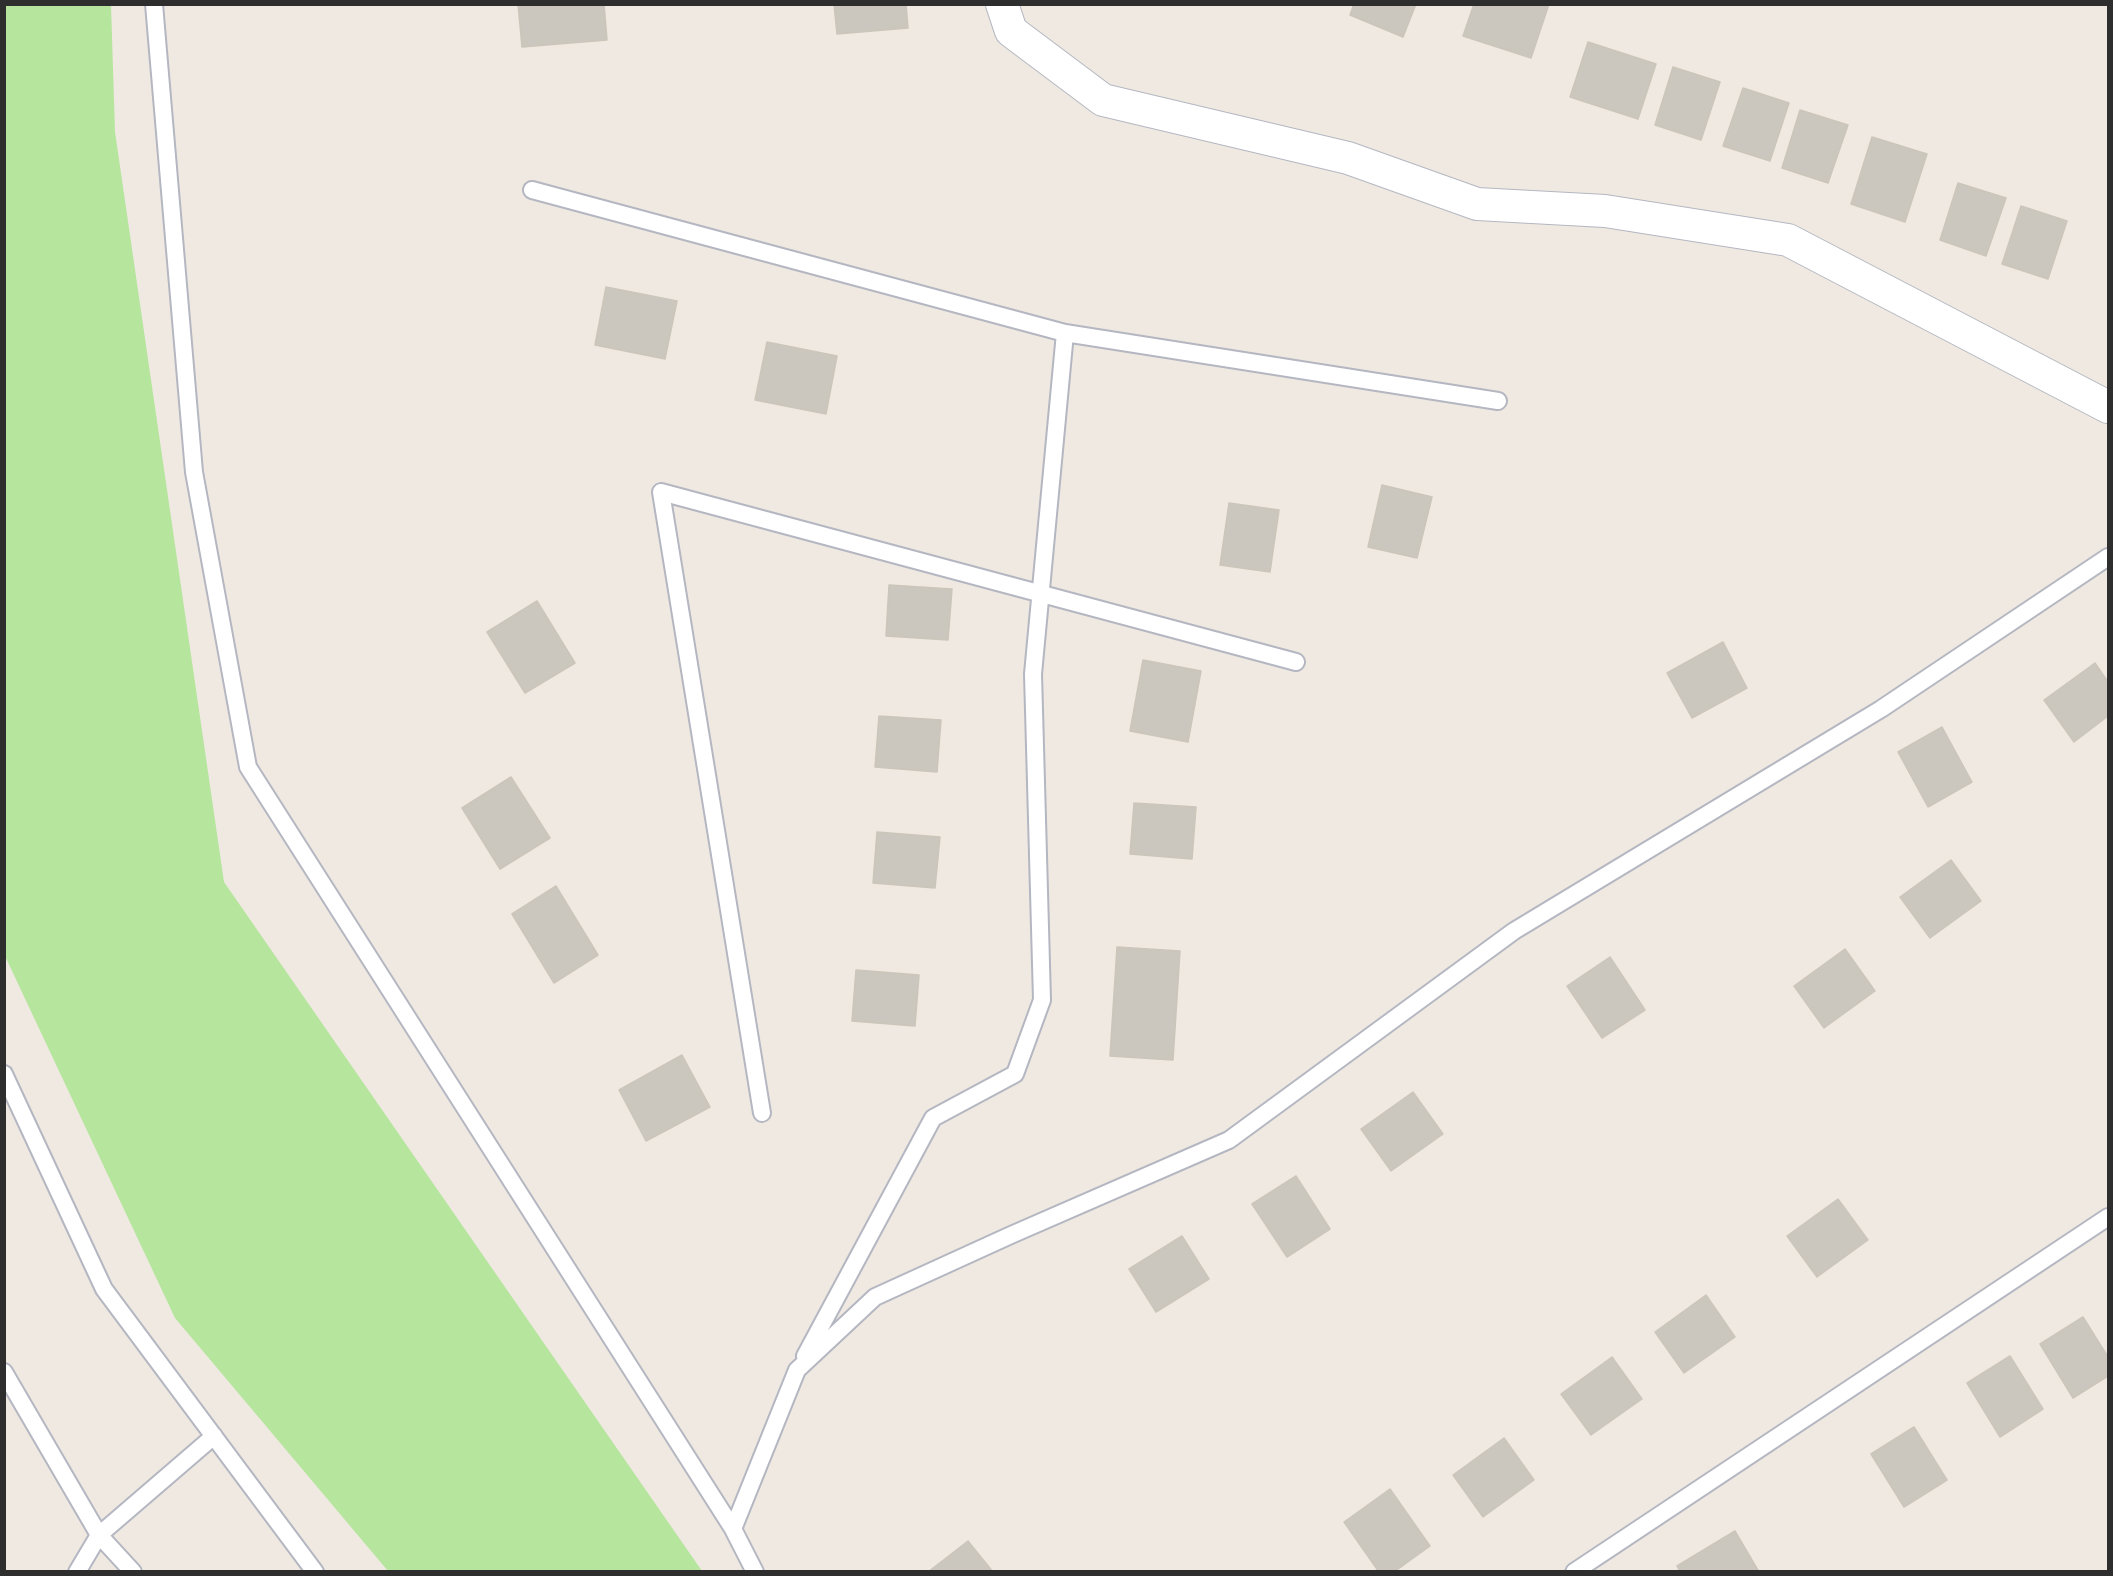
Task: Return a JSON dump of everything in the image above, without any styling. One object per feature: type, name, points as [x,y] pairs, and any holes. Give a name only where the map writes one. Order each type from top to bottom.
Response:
[{"type":"street","points":[[1002,4],[1011,30],[1103,100],[1348,158],[1477,204],[1605,211],[1788,240],[2109,407]]},
{"type":"lane","points":[[154,4],[194,472],[248,767],[733,1529],[755,1572]]},
{"type":"lane","points":[[532,190],[1065,333],[1498,401]]},
{"type":"lane","points":[[733,1529],[797,1370],[933,1118],[1015,1074],[1042,1000],[1033,674],[1065,333]]},
{"type":"lane","points":[[762,1113],[661,492],[1296,662]]},
{"type":"lane","points":[[797,1370],[875,1297],[1229,1140],[1514,931],[1881,709],[2109,557]]},
{"type":"lane","points":[[4,1074],[104,1289],[315,1572]]},
{"type":"lane","points":[[1574,1572],[2109,1216]]},
{"type":"lane","points":[[4,1372],[99,1535],[133,1572]]},
{"type":"lane","points":[[78,1572],[99,1535],[214,1436]]},
{"type":"green space","points":[[4,5],[111,5],[115,132],[224,882],[702,1571],[388,1571],[175,1318],[5,956]]},
{"type":"building","points":[[518,4],[604,4],[607,40],[522,47]]},
{"type":"building","points":[[834,4],[906,4],[908,28],[837,34]]},
{"type":"building","points":[[1354,4],[1416,4],[1403,37],[1350,15]]},
{"type":"building","points":[[1474,4],[1549,4],[1531,58],[1463,36]]},
{"type":"building","points":[[1588,42],[1656,64],[1638,119],[1570,97]]},
{"type":"building","points":[[1673,67],[1720,82],[1701,140],[1655,125]]},
{"type":"building","points":[[1743,88],[1789,103],[1770,161],[1723,146]]},
{"type":"building","points":[[1800,110],[1848,125],[1828,183],[1782,168]]},
{"type":"building","points":[[1872,137],[1927,154],[1905,222],[1851,204]]},
{"type":"building","points":[[1958,183],[2006,198],[1986,256],[1940,240]]},
{"type":"building","points":[[2021,206],[2067,221],[2048,279],[2002,264]]},
{"type":"building","points":[[606,287],[677,301],[665,359],[595,345]]},
{"type":"building","points":[[767,342],[837,356],[826,414],[755,400]]},
{"type":"building","points":[[1382,485],[1432,497],[1417,558],[1368,547]]},
{"type":"building","points":[[1229,503],[1279,510],[1270,572],[1220,565]]},
{"type":"building","points":[[889,585],[952,589],[948,640],[886,636]]},
{"type":"building","points":[[537,601],[575,663],[525,693],[487,632]]},
{"type":"building","points":[[1723,642],[1747,688],[1692,718],[1667,673]]},
{"type":"building","points":[[1143,660],[1201,671],[1188,742],[1130,731]]},
{"type":"building","points":[[2095,663],[2108,682],[2108,716],[2074,742],[2044,700]]},
{"type":"building","points":[[879,716],[941,720],[937,772],[875,767]]},
{"type":"building","points":[[1942,727],[1972,782],[1928,807],[1898,752]]},
{"type":"building","points":[[511,777],[550,838],[500,869],[462,808]]},
{"type":"building","points":[[1134,803],[1196,807],[1192,859],[1130,854]]},
{"type":"building","points":[[877,832],[940,837],[935,888],[873,883]]},
{"type":"building","points":[[1951,860],[1981,901],[1930,938],[1900,897]]},
{"type":"building","points":[[556,886],[598,955],[554,983],[512,914]]},
{"type":"building","points":[[1117,947],[1180,951],[1173,1060],[1110,1056]]},
{"type":"building","points":[[1845,949],[1875,991],[1824,1028],[1794,986]]},
{"type":"building","points":[[1610,957],[1645,1010],[1602,1038],[1567,986]]},
{"type":"building","points":[[856,970],[919,975],[915,1026],[852,1021]]},
{"type":"building","points":[[682,1055],[710,1107],[646,1141],[619,1090]]},
{"type":"building","points":[[1413,1092],[1443,1134],[1391,1171],[1361,1129]]},
{"type":"building","points":[[1296,1176],[1330,1229],[1287,1257],[1252,1204]]},
{"type":"building","points":[[1838,1199],[1868,1240],[1817,1277],[1787,1236]]},
{"type":"building","points":[[1182,1236],[1209,1279],[1156,1312],[1129,1269]]},
{"type":"building","points":[[1706,1295],[1735,1337],[1684,1373],[1655,1332]]},
{"type":"building","points":[[2083,1317],[2108,1357],[2108,1376],[2073,1398],[2040,1344]]},
{"type":"building","points":[[2010,1356],[2043,1409],[2000,1437],[1967,1383]]},
{"type":"building","points":[[1612,1357],[1642,1399],[1591,1435],[1561,1394]]},
{"type":"building","points":[[1914,1427],[1947,1480],[1904,1507],[1871,1454]]},
{"type":"building","points":[[1504,1438],[1534,1480],[1483,1517],[1453,1475]]},
{"type":"building","points":[[1390,1489],[1430,1546],[1394,1572],[1379,1572],[1344,1522]]},
{"type":"building","points":[[1735,1531],[1759,1572],[1680,1572],[1677,1566]]},
{"type":"building","points":[[968,1541],[993,1572],[928,1572]]}]
